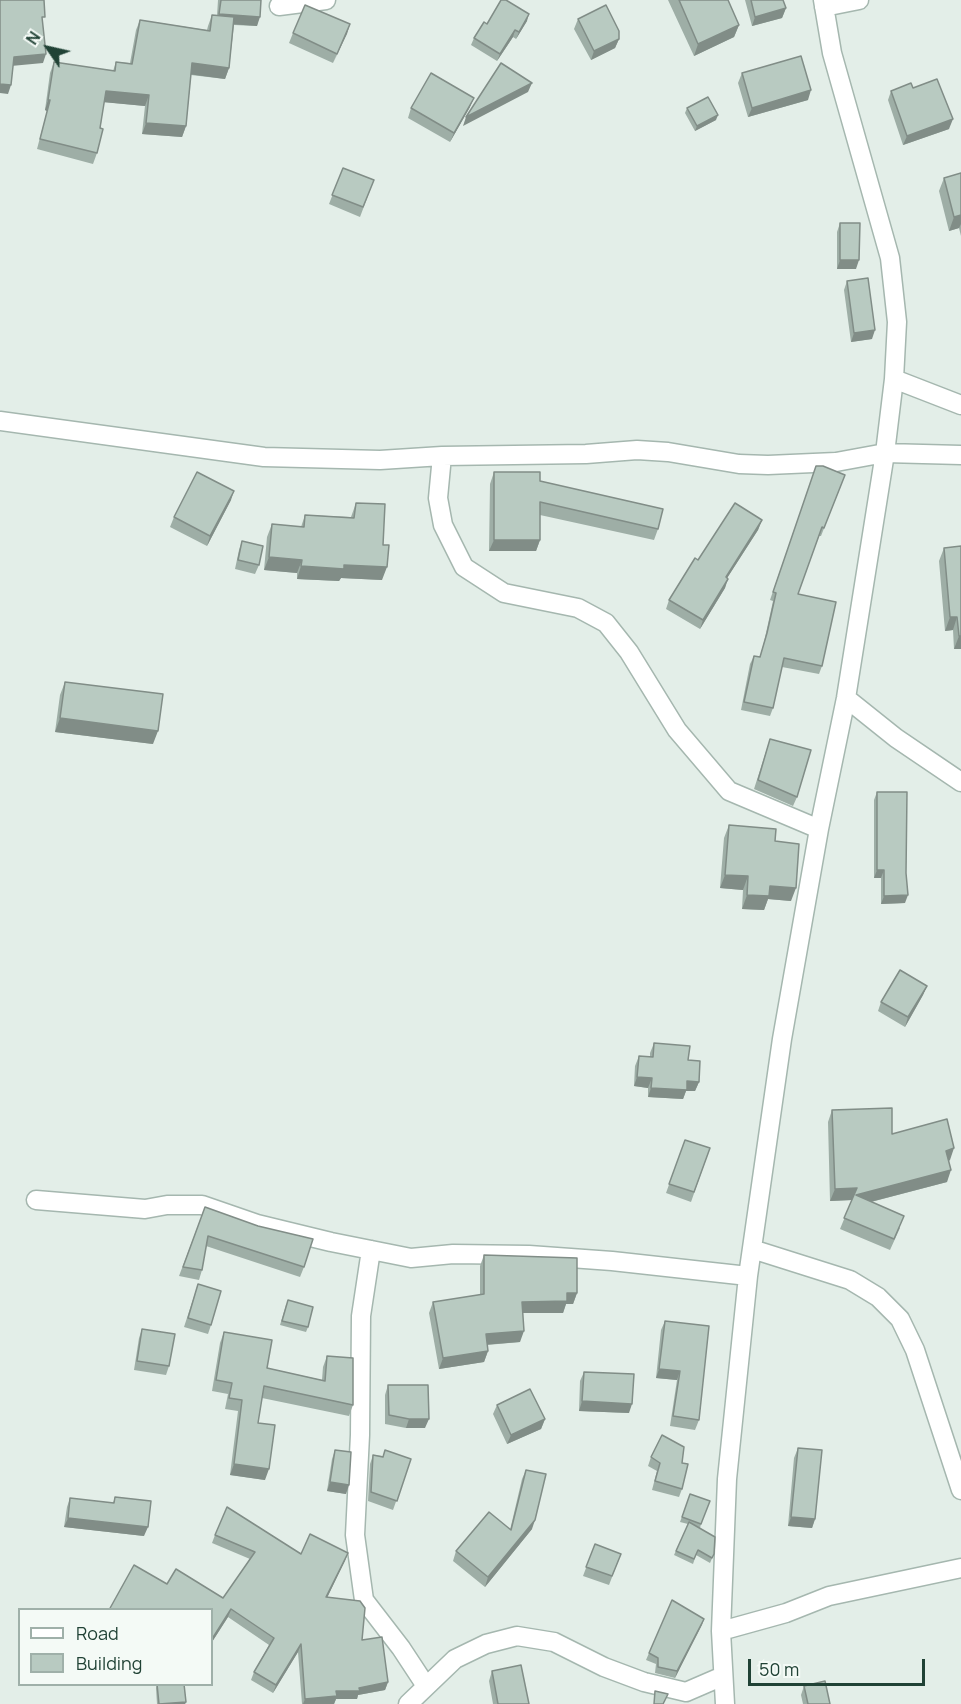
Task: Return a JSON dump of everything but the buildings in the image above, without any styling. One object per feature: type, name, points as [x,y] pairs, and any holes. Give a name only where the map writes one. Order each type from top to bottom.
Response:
[{"type":"street","points":[[279,6],[326,0]]},
{"type":"street","points":[[725,1704],[721,1631],[728,1479],[748,1276],[782,1039],[819,830],[846,698],[885,453],[894,379],[897,322],[890,258],[832,53],[824,4],[859,0]]},
{"type":"street","points":[[894,379],[961,405]]},
{"type":"street","points":[[0,421],[264,457],[380,460],[442,456],[586,454],[637,450],[668,452],[740,464],[768,465],[836,462],[885,453],[961,454]]},
{"type":"street","points":[[442,456],[438,498],[443,525],[464,567],[504,592],[578,608],[606,623],[629,651],[677,730],[729,791],[819,830]]},
{"type":"street","points":[[846,698],[896,738],[961,782]]},
{"type":"street","points":[[36,1200],[145,1209],[167,1204],[202,1205],[256,1224],[411,1258],[453,1254],[529,1255],[612,1261],[748,1276]]},
{"type":"street","points":[[752,1249],[850,1280],[878,1297],[900,1319],[915,1350],[961,1490]]},
{"type":"street","points":[[371,1251],[361,1316],[360,1435],[355,1535],[364,1600],[402,1648],[426,1686]]},
{"type":"street","points":[[721,1631],[786,1612],[829,1596],[961,1568]]},
{"type":"street","points":[[408,1704],[455,1659],[486,1644],[517,1636],[554,1642],[644,1682],[686,1692],[723,1676]]}]
